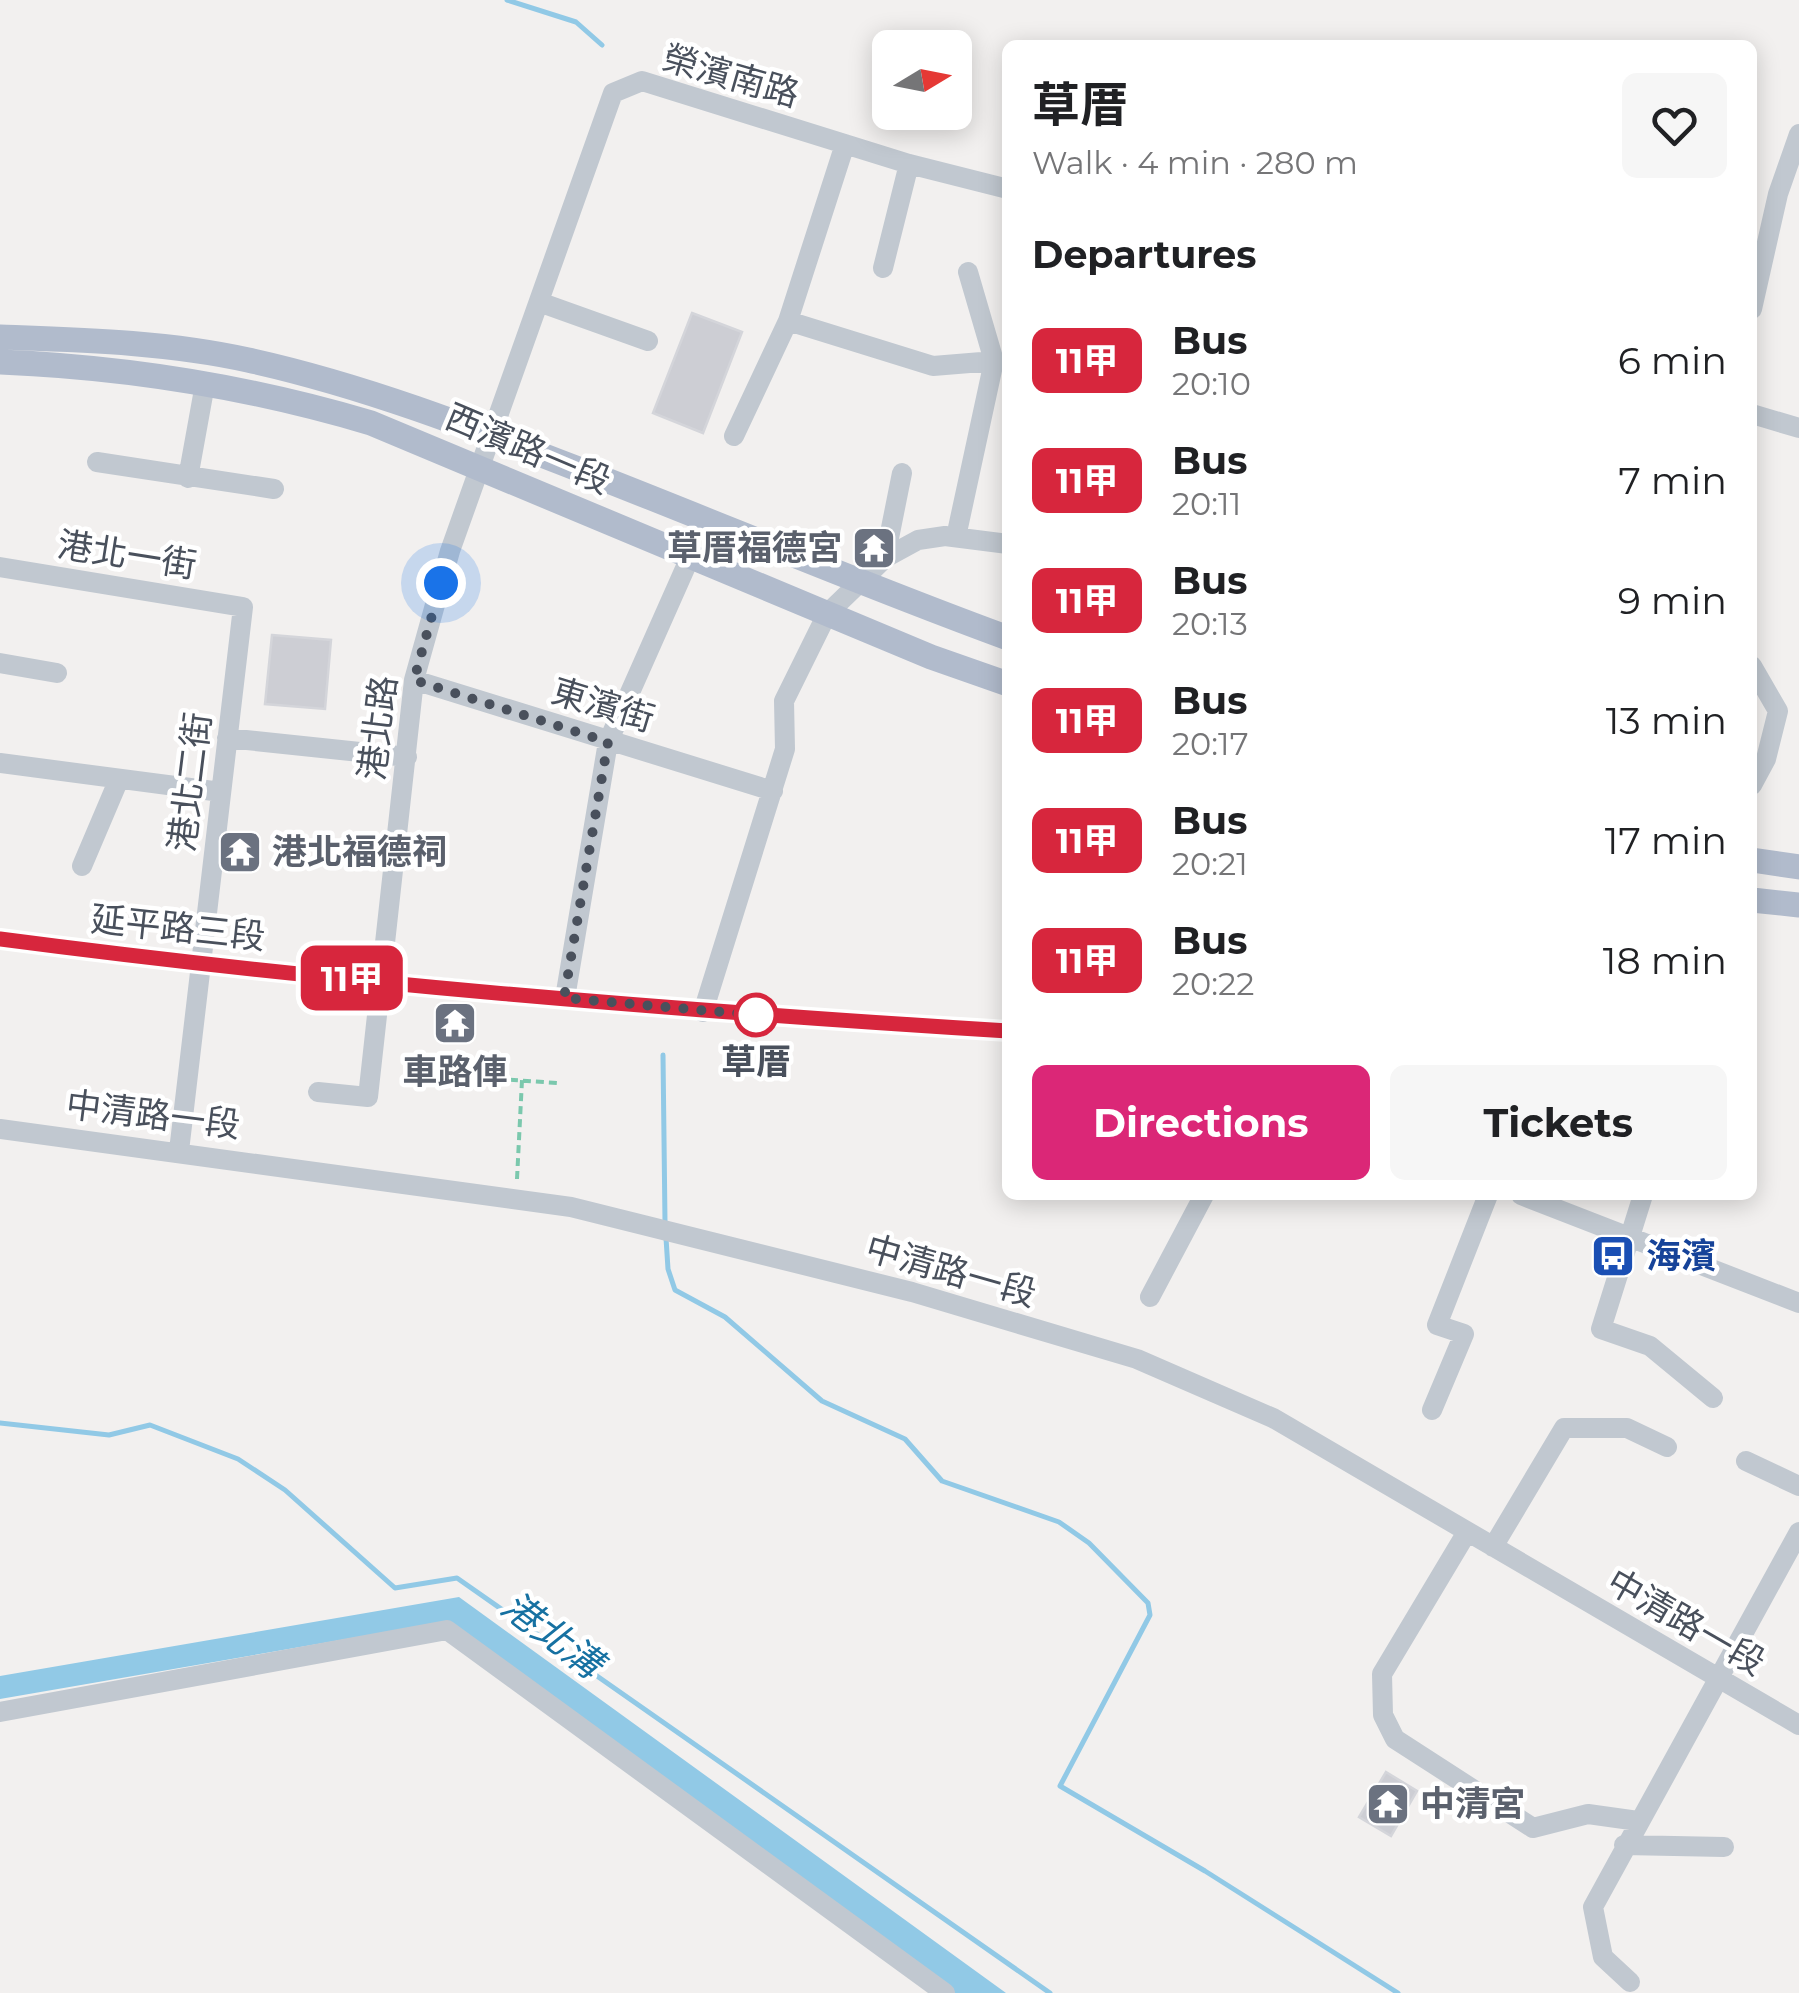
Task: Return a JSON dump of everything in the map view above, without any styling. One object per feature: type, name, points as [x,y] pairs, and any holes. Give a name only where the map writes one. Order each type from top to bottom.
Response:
[{"type":"main road","name":"西濱路一段","points":[[0,337],[176,348],[247,360],[364,390],[491,435],[861,584],[1002,636]]},
{"type":"main road","name":"西濱路一段","points":[[0,362],[115,369],[290,399],[371,423],[827,614],[1002,682]]},
{"type":"main road","points":[[1757,861],[1799,867]]},
{"type":"main road","points":[[1757,901],[1799,906]]},
{"type":"street","name":"榮濱南路","points":[[491,435],[614,93],[642,81],[909,164],[1002,187]]},
{"type":"street","points":[[1757,287],[1778,194],[1799,134]]},
{"type":"street","points":[[734,436],[788,321],[845,144]]},
{"type":"street","points":[[883,268],[909,164]]},
{"type":"street","points":[[956,537],[994,361],[968,272]]},
{"type":"street","points":[[539,302],[648,341]]},
{"type":"street","points":[[788,321],[933,366],[994,361]]},
{"type":"street","points":[[188,478],[205,384]]},
{"type":"street","points":[[1757,415],[1799,428]]},
{"type":"street","name":"港北路","points":[[318,1092],[368,1097],[414,680],[450,551],[483,467],[491,435]]},
{"type":"street","points":[[97,462],[274,489]]},
{"type":"street","points":[[885,558],[902,472]]},
{"type":"street","points":[[703,1012],[785,749],[784,701],[827,614],[885,558],[918,540],[956,537],[1002,543]]},
{"type":"street","points":[[564,998],[608,742],[690,555]]},
{"type":"street","name":"港北一街","points":[[0,567],[243,607]]},
{"type":"street","name":"港北二街","points":[[179,1150],[243,607]]},
{"type":"street","points":[[0,663],[56,673]]},
{"type":"street","points":[[1757,672],[1788,710],[1757,776]]},
{"type":"street","name":"東濱街","points":[[414,680],[773,791]]},
{"type":"street","points":[[228,738],[407,757]]},
{"type":"street","points":[[0,763],[221,792]]},
{"type":"street","points":[[82,866],[120,779]]},
{"type":"street","name":"延平路三段","points":[[0,939],[201,965],[703,1012],[1002,1031]]},
{"type":"street","name":"中清路一段","points":[[0,1129],[179,1150],[571,1207],[912,1292],[1137,1359],[1273,1418],[1799,1725]]},
{"type":"street","points":[[1150,1297],[1198,1200]]},
{"type":"street","points":[[1432,1410],[1464,1334],[1437,1324],[1486,1200]]},
{"type":"street","points":[[1534,1200],[1799,1303]]},
{"type":"street","points":[[1641,1200],[1601,1329],[1650,1346],[1713,1398]]},
{"type":"street","points":[[1492,1546],[1564,1428],[1627,1428],[1667,1448]]},
{"type":"street","points":[[1746,1461],[1799,1486]]},
{"type":"street","points":[[1467,1532],[1382,1674],[1383,1715],[1395,1740],[1532,1828],[1588,1814],[1638,1821]]},
{"type":"street","points":[[1630,1982],[1603,1957],[1593,1907],[1799,1532]]},
{"type":"street","points":[[0,1712],[446,1630],[945,1993]]},
{"type":"street","points":[[1624,1845],[1724,1847]]},
{"type":"path","points":[[484,1078],[557,1082]]},
{"type":"path","points":[[516,1199],[522,1080]]},
{"type":"water","name":"港北溝","points":[[459,1597],[1006,1993],[955,1993],[445,1622],[0,1699],[0,1676]]},
{"type":"building","points":[[692,313],[742,332],[703,433],[653,413]]},
{"type":"building","points":[[272,635],[331,640],[325,709],[265,704]]},
{"type":"building","name":"中清宮","points":[[1386,1772],[1417,1791],[1391,1836],[1359,1817]]},
{"type":"waterway","points":[[507,0],[576,22],[602,45]]},
{"type":"waterway","points":[[663,1055],[665,1222]]},
{"type":"waterway","points":[[666,1238],[668,1269],[675,1290],[725,1317],[822,1401],[905,1439],[942,1481],[1059,1522],[1089,1543],[1148,1603],[1150,1615],[1060,1786],[1205,1871],[1398,1993]]},
{"type":"waterway","points":[[0,1423],[109,1435],[150,1425],[238,1459],[285,1490],[395,1588],[457,1578],[1050,1993]]},
{"type":"bus line","name":"11甲","points":[[0,939],[201,965],[703,1012],[1002,1031]]},
{"type":"place","name":"草厝福德宮","points":[[874,548]]},
{"type":"place","name":"港北福德祠","points":[[240,852]]},
{"type":"place","name":"草厝","points":[[756,1015]]},
{"type":"place","name":"車路俥","points":[[455,1023]]},
{"type":"place","name":"海濱","points":[[1613,1256]]},
{"type":"place","name":"中清宮","points":[[1388,1804]]},
{"type":"route","points":[[441,583],[414,680],[608,742],[564,998],[756,1015]]}]
